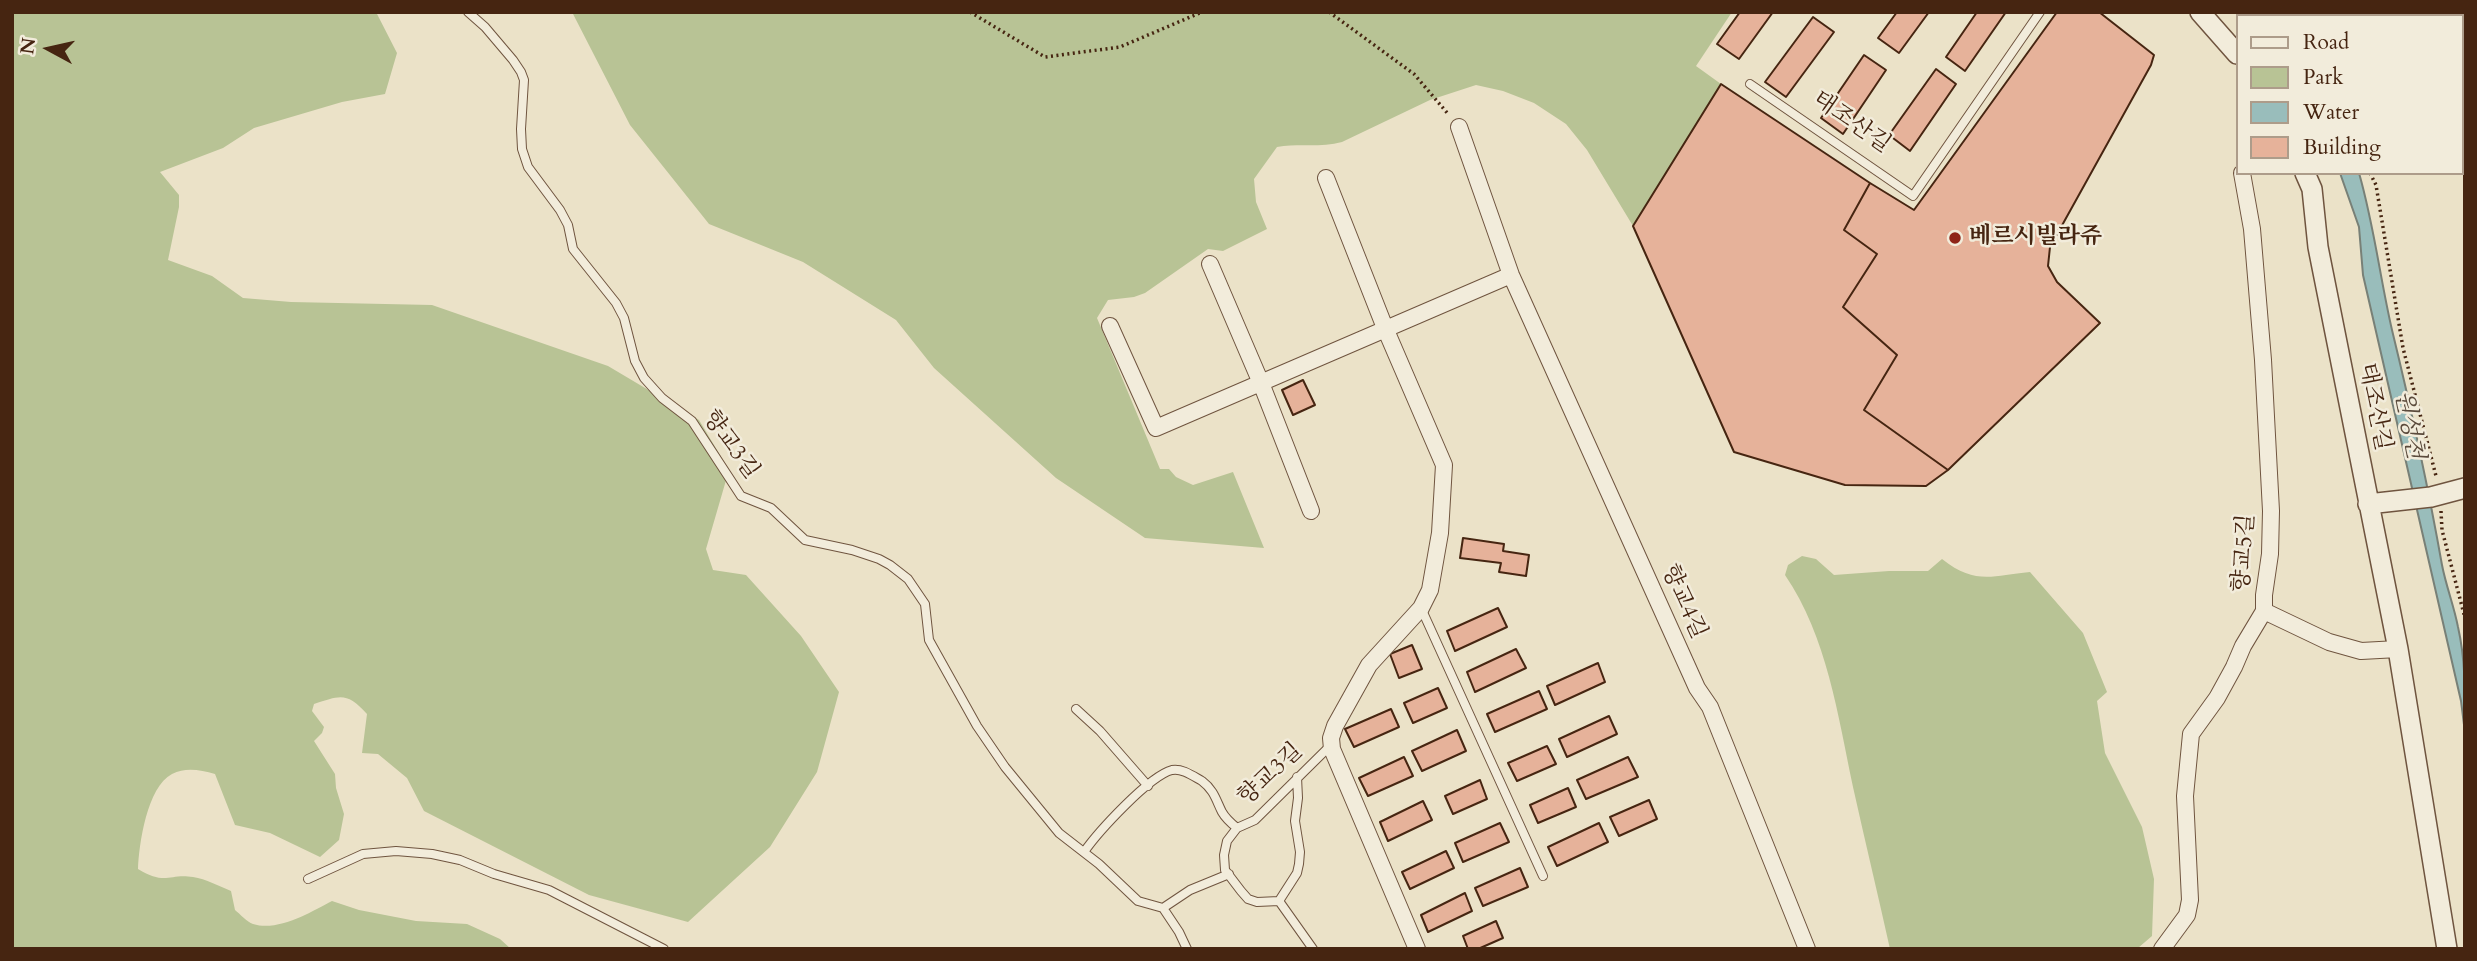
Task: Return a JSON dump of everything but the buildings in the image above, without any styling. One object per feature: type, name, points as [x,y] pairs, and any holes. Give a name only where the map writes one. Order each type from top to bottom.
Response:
[{"type":"street","points":[[2200,12],[2236,53]]},
{"type":"street","name":"향교4길","points":[[1460,127],[1511,275],[1697,688],[1710,707],[1807,949]]},
{"type":"street","name":"향교5길","points":[[2162,949],[2187,915],[2190,900],[2185,796],[2191,734],[2217,698],[2264,611],[2270,543],[2269,461],[2252,229],[2242,175]]},
{"type":"street","name":"태조산길","points":[[2306,175],[2312,190],[2318,247],[2375,504],[2446,949]]},
{"type":"street","points":[[1326,178],[1385,328],[1444,466],[1436,556],[1430,590],[1421,608],[1368,665],[1331,738],[1417,949]]},
{"type":"street","points":[[1210,264],[1261,383],[1311,511]]},
{"type":"street","points":[[1110,326],[1156,428],[1511,275]]},
{"type":"street","points":[[2375,504],[2465,488]]},
{"type":"street","points":[[2264,611],[2329,642],[2361,652],[2398,649]]},
{"type":"lane","name":"향교3길","points":[[468,12],[485,27],[521,72],[524,80],[522,149],[528,167],[569,225],[573,249],[616,303],[624,318],[635,361],[644,378],[691,421],[741,496],[771,508],[805,540],[879,559],[908,579],[925,604],[929,640],[978,726],[1006,767],[1059,833],[1138,901],[1163,908]]},
{"type":"lane","name":"태조산길","points":[[1750,84],[1913,196],[2040,12]]},
{"type":"lane","points":[[1421,608],[1543,876]]},
{"type":"lane","points":[[1076,709],[1100,731],[1149,786]]},
{"type":"lane","name":"향교3길","points":[[1084,852],[1112,818],[1171,771],[1181,770],[1203,782],[1213,791],[1223,814],[1237,828],[1255,820],[1332,744]]},
{"type":"lane","points":[[1279,901],[1297,873],[1299,864],[1300,852],[1295,821],[1297,777]]},
{"type":"lane","points":[[1237,828],[1227,841],[1224,855],[1228,874],[1248,899],[1257,902],[1279,901]]},
{"type":"lane","points":[[308,879],[363,854],[396,851],[432,854],[460,860],[494,874],[549,890],[664,949]]},
{"type":"lane","points":[[1187,949],[1163,908],[1190,890],[1228,874]]},
{"type":"lane","points":[[1279,901],[1313,949]]},
{"type":"path","points":[[970,12],[1045,57],[1120,47],[1202,12]]},
{"type":"path","points":[[1329,12],[1414,74],[1460,127]]},
{"type":"path","points":[[2371,175],[2376,186],[2403,348],[2442,530],[2465,618]]},
{"type":"green space","points":[[12,12],[376,12],[397,53],[385,94],[342,102],[254,128],[223,148],[160,172],[179,195],[168,260],[212,276],[243,298],[291,302],[432,305],[608,366],[699,420],[729,470],[706,549],[713,570],[746,575],[801,636],[839,692],[817,772],[770,847],[688,922],[589,895],[424,811],[407,778],[378,754],[362,753],[367,714],[349,699],[337,697],[314,704],[312,711],[324,727],[314,741],[335,774],[344,814],[339,840],[320,857],[270,833],[235,825],[215,774],[188,770],[172,774],[156,791],[146,817],[138,869],[161,878],[198,878],[231,891],[235,910],[253,924],[263,926],[283,923],[332,901],[359,910],[416,921],[467,924],[500,939],[511,949],[12,949]]},
{"type":"green space","points":[[572,12],[1732,12],[1696,66],[1721,84],[1633,226],[1587,150],[1566,124],[1534,103],[1503,91],[1476,85],[1430,100],[1342,142],[1277,147],[1254,179],[1256,202],[1267,229],[1223,251],[1208,249],[1145,293],[1108,300],[1097,318],[1160,469],[1169,469],[1176,477],[1193,485],[1233,472],[1264,548],[1145,538],[1056,478],[934,368],[896,320],[803,262],[709,224],[630,125]]},
{"type":"green space","points":[[1802,556],[1816,559],[1834,575],[1928,571],[1942,559],[1974,576],[2030,572],[2083,633],[2107,692],[2097,701],[2105,753],[2142,827],[2154,879],[2152,936],[2138,948],[2125,949],[1890,949],[1829,677],[1811,624],[1785,575],[1788,565]]},
{"type":"water","name":"원성천","points":[[2341,175],[2360,175],[2369,212],[2444,573],[2461,640],[2465,680],[2465,733],[2461,701],[2363,275],[2359,227]]},
{"type":"place","name":"베르시빌라쥬","points":[[1955,238]]}]
